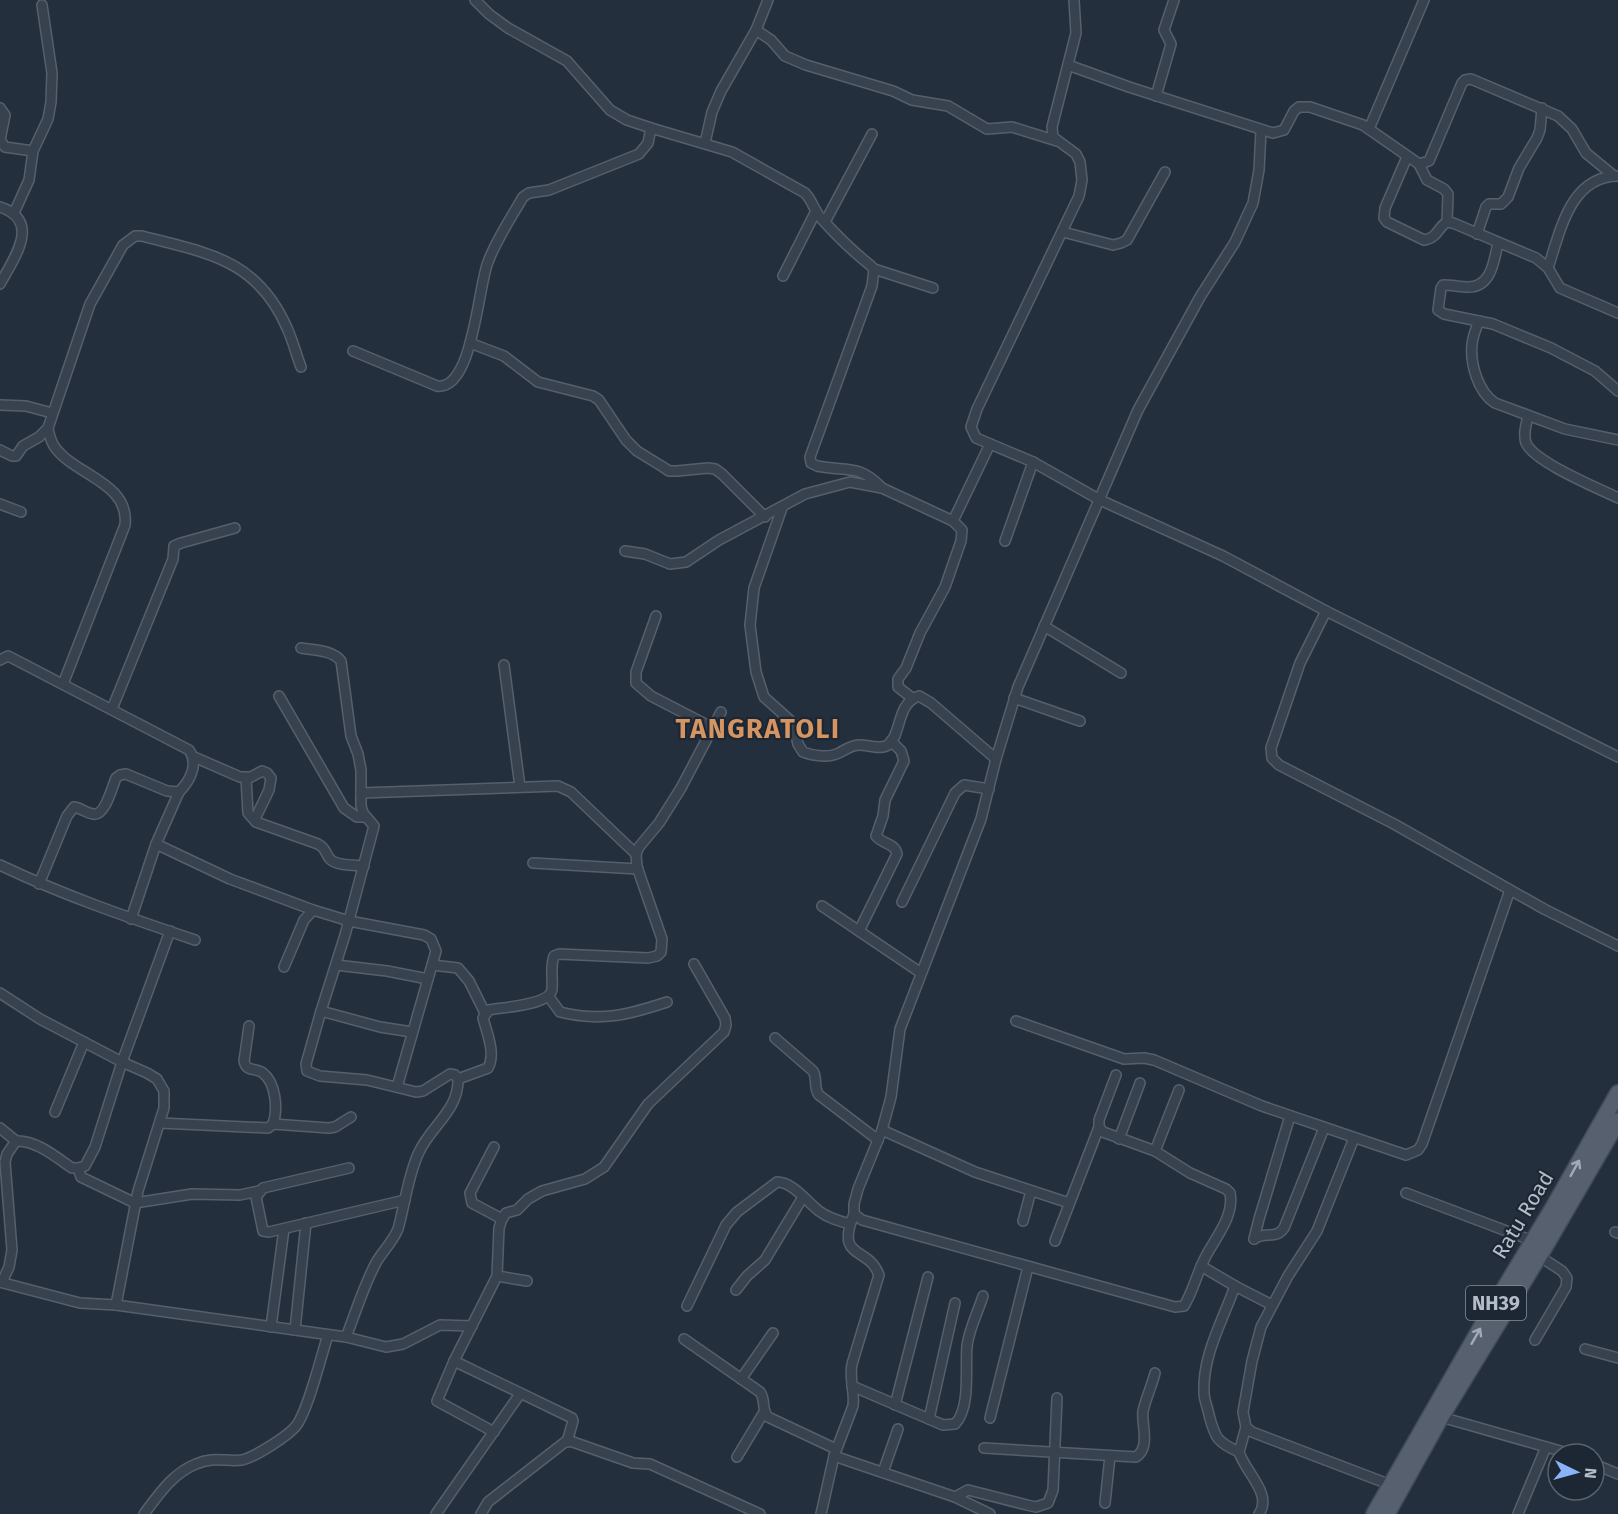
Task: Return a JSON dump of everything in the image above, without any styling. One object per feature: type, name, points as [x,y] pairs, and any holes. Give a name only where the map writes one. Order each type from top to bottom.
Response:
[{"type":"main road","name":"Ratu Road","points":[[1374,1514],[1618,1093]]},
{"type":"main road","name":"Ratu Road","points":[[1387,1514],[1618,1121]]},
{"type":"street","points":[[475,0],[508,28],[567,61],[610,110],[627,120],[732,152],[805,193],[811,199],[816,211],[841,241],[874,269],[933,288]]},
{"type":"street","points":[[705,143],[712,112],[721,91],[756,30],[768,0]]},
{"type":"street","points":[[1074,0],[1076,33],[1052,127],[1053,137],[1076,154],[1080,162],[1082,171],[1079,196],[973,419],[971,427],[976,438],[1033,462],[1100,500],[1223,556],[1618,757]]},
{"type":"street","points":[[1156,96],[1171,44],[1164,30],[1174,0]]},
{"type":"street","points":[[1369,129],[1424,0]]},
{"type":"street","points":[[14,213],[30,180],[33,151],[48,119],[52,87],[42,5]]},
{"type":"street","points":[[756,30],[771,40],[785,56],[806,66],[893,91],[912,100],[948,106],[987,129],[1012,127],[1057,141]]},
{"type":"street","points":[[1068,65],[1273,134],[1284,130],[1294,111],[1304,106],[1352,120],[1369,129],[1419,164],[1427,180],[1444,189],[1448,194],[1447,222],[1434,237],[1424,240],[1387,222],[1384,218],[1385,208],[1407,157]]},
{"type":"street","points":[[1419,164],[1429,161],[1465,80],[1471,79],[1542,108],[1566,122],[1586,153],[1616,176]]},
{"type":"street","points":[[0,108],[5,115],[0,140],[2,144],[5,147],[33,151]]},
{"type":"street","points":[[1477,234],[1486,207],[1489,204],[1501,204],[1508,197],[1518,168],[1540,130],[1542,108]]},
{"type":"street","points":[[353,351],[437,386],[450,385],[467,355],[481,299],[486,267],[523,197],[529,193],[549,190],[639,154],[648,143],[651,128]]},
{"type":"street","points":[[821,1514],[835,1453],[853,1406],[850,1375],[852,1364],[879,1275],[876,1268],[853,1250],[848,1241],[848,1231],[854,1214],[858,1189],[882,1130],[891,1097],[900,1029],[981,819],[1014,698],[1044,627],[1141,404],[1200,297],[1235,242],[1253,203],[1259,176],[1261,131]]},
{"type":"street","points":[[825,222],[872,134]]},
{"type":"street","points":[[1063,232],[1113,245],[1127,240],[1165,172]]},
{"type":"street","points":[[1548,268],[1567,211],[1573,202],[1589,184],[1616,176]]},
{"type":"street","points":[[0,207],[14,213],[22,227],[21,242],[0,284]]},
{"type":"street","points":[[783,276],[816,211]]},
{"type":"street","points":[[1447,222],[1536,258],[1548,268],[1560,288],[1618,313]]},
{"type":"street","points":[[0,450],[16,456],[23,446],[39,437],[48,428],[90,304],[123,245],[135,236],[210,254],[237,267],[253,278],[266,292],[283,320],[301,368]]},
{"type":"street","points":[[1498,243],[1487,278],[1471,287],[1443,285],[1438,310],[1444,314],[1493,324],[1551,348],[1594,371],[1618,391]]},
{"type":"street","points":[[874,269],[873,286],[810,457],[811,463],[817,466],[858,471],[868,475],[882,488]]},
{"type":"street","points":[[1479,321],[1472,351],[1482,390],[1495,403],[1565,429],[1618,440]]},
{"type":"street","points":[[470,343],[504,356],[538,382],[593,396],[604,406],[626,440],[637,451],[669,471],[715,469],[765,517]]},
{"type":"street","points":[[0,405],[26,406],[52,413]]},
{"type":"street","points":[[1528,416],[1525,439],[1534,454],[1618,498]]},
{"type":"street","points":[[48,428],[54,446],[77,467],[103,482],[122,505],[126,515],[125,525],[63,684]]},
{"type":"street","points":[[953,521],[990,444]]},
{"type":"street","points":[[1005,541],[1033,462]]},
{"type":"street","points":[[625,551],[645,554],[670,564],[686,562],[719,540],[805,494],[850,482],[882,488],[953,521],[962,530],[961,540],[945,587],[920,633],[897,684],[912,698]]},
{"type":"street","points":[[0,504],[21,512]]},
{"type":"street","points":[[782,508],[759,570],[750,625],[756,672],[764,697],[794,723],[800,748],[806,754],[832,755],[856,745],[887,746],[906,705],[912,698],[919,696],[996,759]]},
{"type":"street","points":[[112,709],[173,559],[174,546],[235,528]]},
{"type":"street","points":[[1326,610],[1300,663],[1271,747],[1272,758],[1279,765],[1394,824],[1544,909],[1618,946]]},
{"type":"street","points":[[656,616],[636,672],[636,683],[651,696],[712,728]]},
{"type":"street","points":[[1044,627],[1121,673]]},
{"type":"street","points":[[301,648],[337,656],[341,661],[351,736],[361,770],[361,806],[366,818]]},
{"type":"street","points":[[0,660],[8,656],[14,658],[189,750],[194,757],[246,778],[262,771],[267,773],[271,778],[269,790],[256,817],[256,822]]},
{"type":"street","points":[[504,665],[520,787]]},
{"type":"street","points":[[279,696],[344,808],[357,817],[372,821],[374,826],[349,921],[306,1064],[307,1071],[320,1076],[367,1080],[416,1092],[423,1091],[450,1074],[455,1075],[458,1079],[457,1094],[452,1105],[418,1153],[394,1239],[378,1259],[372,1271],[346,1337]]},
{"type":"street","points":[[1014,698],[1080,721]]},
{"type":"street","points":[[458,1079],[488,1068],[491,1062],[492,1055],[483,1018],[485,1013],[489,1010],[541,1001],[549,997],[552,991],[551,963],[554,956],[559,954],[648,958],[662,952],[662,939],[638,869],[636,854],[681,788],[721,712]]},
{"type":"street","points":[[859,931],[897,854],[894,847],[876,836],[883,816],[885,800],[904,761],[901,751],[891,741]]},
{"type":"street","points":[[131,919],[156,844],[179,792],[194,768],[194,757]]},
{"type":"street","points":[[39,884],[70,811],[78,807],[94,815],[99,814],[103,810],[113,784],[120,775],[126,774],[167,791],[179,792]]},
{"type":"street","points":[[246,778],[248,813],[256,822],[324,847],[326,857],[336,862],[364,866]]},
{"type":"street","points":[[902,902],[955,793],[964,785],[989,789]]},
{"type":"street","points":[[361,793],[558,786],[572,792],[636,854]]},
{"type":"street","points":[[156,844],[230,879],[313,910],[349,921],[424,935],[430,939],[436,951],[397,1087]]},
{"type":"street","points":[[533,863],[638,869]]},
{"type":"street","points":[[0,865],[96,907],[195,940]]},
{"type":"street","points":[[1016,1021],[1124,1059],[1154,1060],[1262,1106],[1406,1155],[1418,1150],[1422,1144],[1510,890]]},
{"type":"street","points":[[822,906],[921,973]]},
{"type":"street","points":[[284,967],[304,920],[313,910]]},
{"type":"street","points":[[0,1128],[16,1141],[33,1143],[72,1168],[85,1166],[95,1146],[122,1062],[170,931]]},
{"type":"street","points":[[494,1432],[437,1401],[496,1276],[499,1228],[502,1219],[506,1214],[518,1210],[528,1199],[542,1191],[585,1179],[604,1167],[648,1104],[724,1032],[726,1018],[694,964]]},
{"type":"street","points":[[336,965],[428,979]]},
{"type":"street","points":[[432,965],[452,967],[463,973],[485,1013]]},
{"type":"street","points":[[0,993],[40,1019],[147,1073],[162,1085],[165,1100],[140,1182],[116,1305]]},
{"type":"street","points":[[549,997],[560,1012],[606,1017],[631,1014],[667,1002]]},
{"type":"street","points":[[321,1011],[380,1027],[412,1032]]},
{"type":"street","points":[[249,1026],[244,1061],[249,1069],[265,1074],[273,1089],[275,1109],[273,1124]]},
{"type":"street","points":[[775,1038],[813,1071],[816,1076],[816,1092],[819,1095],[878,1140]]},
{"type":"street","points":[[55,1112],[84,1042]]},
{"type":"street","points":[[1055,1241],[1099,1127],[1099,1120],[1116,1075]]},
{"type":"street","points":[[1119,1139],[1140,1083]]},
{"type":"street","points":[[1155,1151],[1179,1090]]},
{"type":"street","points":[[1290,1116],[1254,1239],[1263,1235],[1275,1236],[1280,1234],[1284,1228],[1324,1128]]},
{"type":"street","points":[[160,1122],[268,1128],[273,1124],[335,1127],[351,1117]]},
{"type":"street","points":[[854,1214],[862,1220],[1028,1268],[1180,1308],[1188,1299],[1201,1266],[1221,1229],[1230,1205],[1230,1193],[1227,1189],[1190,1173],[1155,1151],[1119,1139],[1099,1127]]},
{"type":"street","points":[[882,1130],[975,1172],[1069,1203]]},
{"type":"street","points":[[1239,1452],[1246,1427],[1243,1412],[1261,1327],[1317,1231],[1354,1138]]},
{"type":"street","points":[[16,1141],[7,1154],[5,1162],[12,1250],[9,1267],[1,1282],[80,1303],[116,1305],[346,1337],[386,1347],[403,1344],[440,1325],[472,1326]]},
{"type":"street","points":[[494,1147],[470,1193],[470,1199],[472,1203],[502,1219]]},
{"type":"street","points":[[78,1168],[81,1177],[135,1203],[192,1194],[240,1195],[349,1168]]},
{"type":"street","points":[[687,1306],[726,1225],[737,1212],[777,1182],[788,1184],[829,1217],[850,1224]]},
{"type":"street","points":[[259,1191],[256,1197],[263,1231],[269,1232],[405,1200]]},
{"type":"street","points":[[1023,1221],[1031,1191]]},
{"type":"street","points":[[1406,1193],[1533,1241]]},
{"type":"street","points":[[736,1290],[747,1276],[765,1260],[802,1197]]},
{"type":"street","points":[[295,1330],[306,1223]]},
{"type":"street","points":[[271,1327],[284,1228]]},
{"type":"street","points":[[1535,1340],[1566,1287],[1567,1278],[1562,1271],[1539,1256]]},
{"type":"street","points":[[1201,1266],[1272,1305]]},
{"type":"street","points":[[990,1418],[1028,1268]]},
{"type":"street","points":[[496,1276],[527,1281]]},
{"type":"street","points":[[895,1405],[928,1277]]},
{"type":"street","points":[[1235,1286],[1209,1356],[1205,1372],[1204,1395],[1214,1436],[1226,1446],[1239,1452],[1262,1494],[1263,1507],[1259,1514]]},
{"type":"street","points":[[852,1386],[929,1419],[949,1426],[955,1424],[959,1420],[965,1391],[969,1339],[983,1296]]},
{"type":"street","points":[[929,1419],[955,1303]]},
{"type":"street","points":[[741,1379],[773,1333]]},
{"type":"street","points":[[144,1514],[172,1479],[183,1470],[208,1460],[249,1458],[291,1431],[302,1415],[328,1335]]},
{"type":"street","points":[[684,1339],[763,1397],[764,1412],[737,1457]]},
{"type":"street","points":[[1585,1350],[1618,1358]]},
{"type":"street","points":[[454,1361],[572,1418],[573,1421],[567,1442],[488,1502],[481,1514]]},
{"type":"street","points":[[984,1448],[1136,1457],[1142,1451],[1145,1431],[1144,1408],[1155,1373]]},
{"type":"street","points":[[436,1514],[520,1394]]},
{"type":"street","points":[[955,1497],[969,1490],[1018,1504],[1044,1506],[1051,1497],[1057,1398]]},
{"type":"street","points":[[764,1412],[768,1417],[835,1453],[955,1497],[990,1514]]},
{"type":"street","points":[[1442,1417],[1546,1447],[1518,1514]]},
{"type":"street","points":[[1246,1427],[1279,1444],[1391,1485]]},
{"type":"street","points":[[883,1472],[898,1429]]},
{"type":"street","points":[[567,1442],[633,1463],[650,1464],[760,1514]]},
{"type":"street","points":[[1105,1503],[1110,1456]]},
{"type":"district","name":"TANGRATOLI","points":[[758,729]]}]
